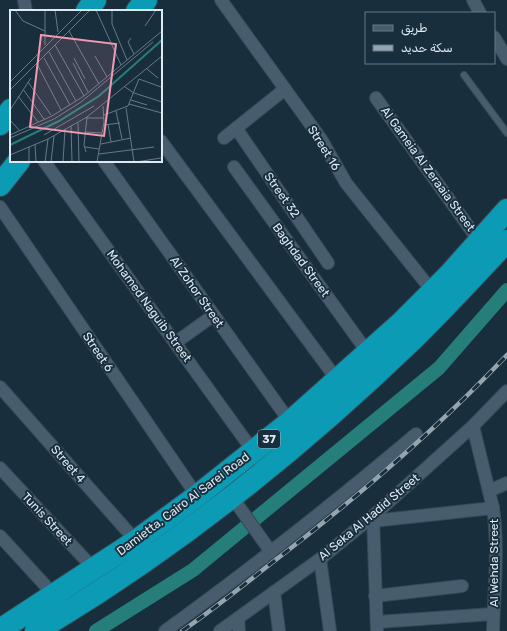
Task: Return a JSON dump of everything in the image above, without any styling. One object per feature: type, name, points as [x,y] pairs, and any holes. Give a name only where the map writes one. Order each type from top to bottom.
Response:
[{"type":"highway","points":[[88,10],[95,0]]},
{"type":"highway","points":[[138,10],[146,0]]},
{"type":"highway","points":[[0,124],[10,111]]},
{"type":"highway","points":[[0,185],[18,162]]},
{"type":"highway","name":"Damietta, Cairo Al Sarei Road","points":[[0,630],[136,541],[254,452],[338,381],[401,323],[433,292],[507,210]]},
{"type":"highway","name":"Damietta, Cairo Al Sarei Road","points":[[36,631],[67,613],[151,556],[232,497],[294,446],[355,394],[435,317],[507,241]]},
{"type":"street","points":[[24,0],[26,10]]},
{"type":"street","name":"Street 16","points":[[221,0],[321,139],[346,183],[433,292]]},
{"type":"street","points":[[473,0],[479,12]]},
{"type":"street","points":[[495,39],[507,59]]},
{"type":"street","points":[[224,138],[285,89]]},
{"type":"street","name":"Al Gameia Al Zeraaia Street","points":[[376,98],[480,240]]},
{"type":"street","name":"Street 32","points":[[236,128],[328,263]]},
{"type":"street","points":[[162,142],[338,381]]},
{"type":"street","name":"Mohamed Naguib Street","points":[[45,162],[254,452]]},
{"type":"street","name":"Al Zohor Street","points":[[105,162],[290,422]]},
{"type":"street","name":"Baghdad Street","points":[[234,167],[368,352]]},
{"type":"street","name":"Street 6","points":[[0,207],[197,496]]},
{"type":"street","points":[[175,343],[214,315]]},
{"type":"street","name":"Street 4","points":[[0,387],[136,541]]},
{"type":"street","name":"Al Seka Al Hadid Street","points":[[220,631],[320,559],[373,518],[473,426],[507,391]]},
{"type":"street","name":"Al Wehda Street","points":[[473,426],[493,508],[501,552],[492,631]]},
{"type":"street","points":[[164,631],[271,552],[340,498],[416,434]]},
{"type":"street","name":"Tunis Street","points":[[0,468],[94,569]]},
{"type":"street","points":[[489,491],[507,482]]},
{"type":"street","points":[[232,497],[271,552]]},
{"type":"street","points":[[493,508],[373,518],[377,627],[493,614]]},
{"type":"street","points":[[0,536],[54,595]]},
{"type":"street","points":[[320,559],[330,631]]},
{"type":"street","points":[[376,596],[462,586]]},
{"type":"street","points":[[274,592],[279,631]]},
{"type":"street","points":[[238,618],[239,631]]},
{"type":"lane","points":[[464,75],[507,133]]},
{"type":"waterway","points":[[96,631],[193,570],[439,368],[507,290]]},
{"type":"railway","points":[[182,631],[237,590],[362,491],[451,411],[507,355]]}]
